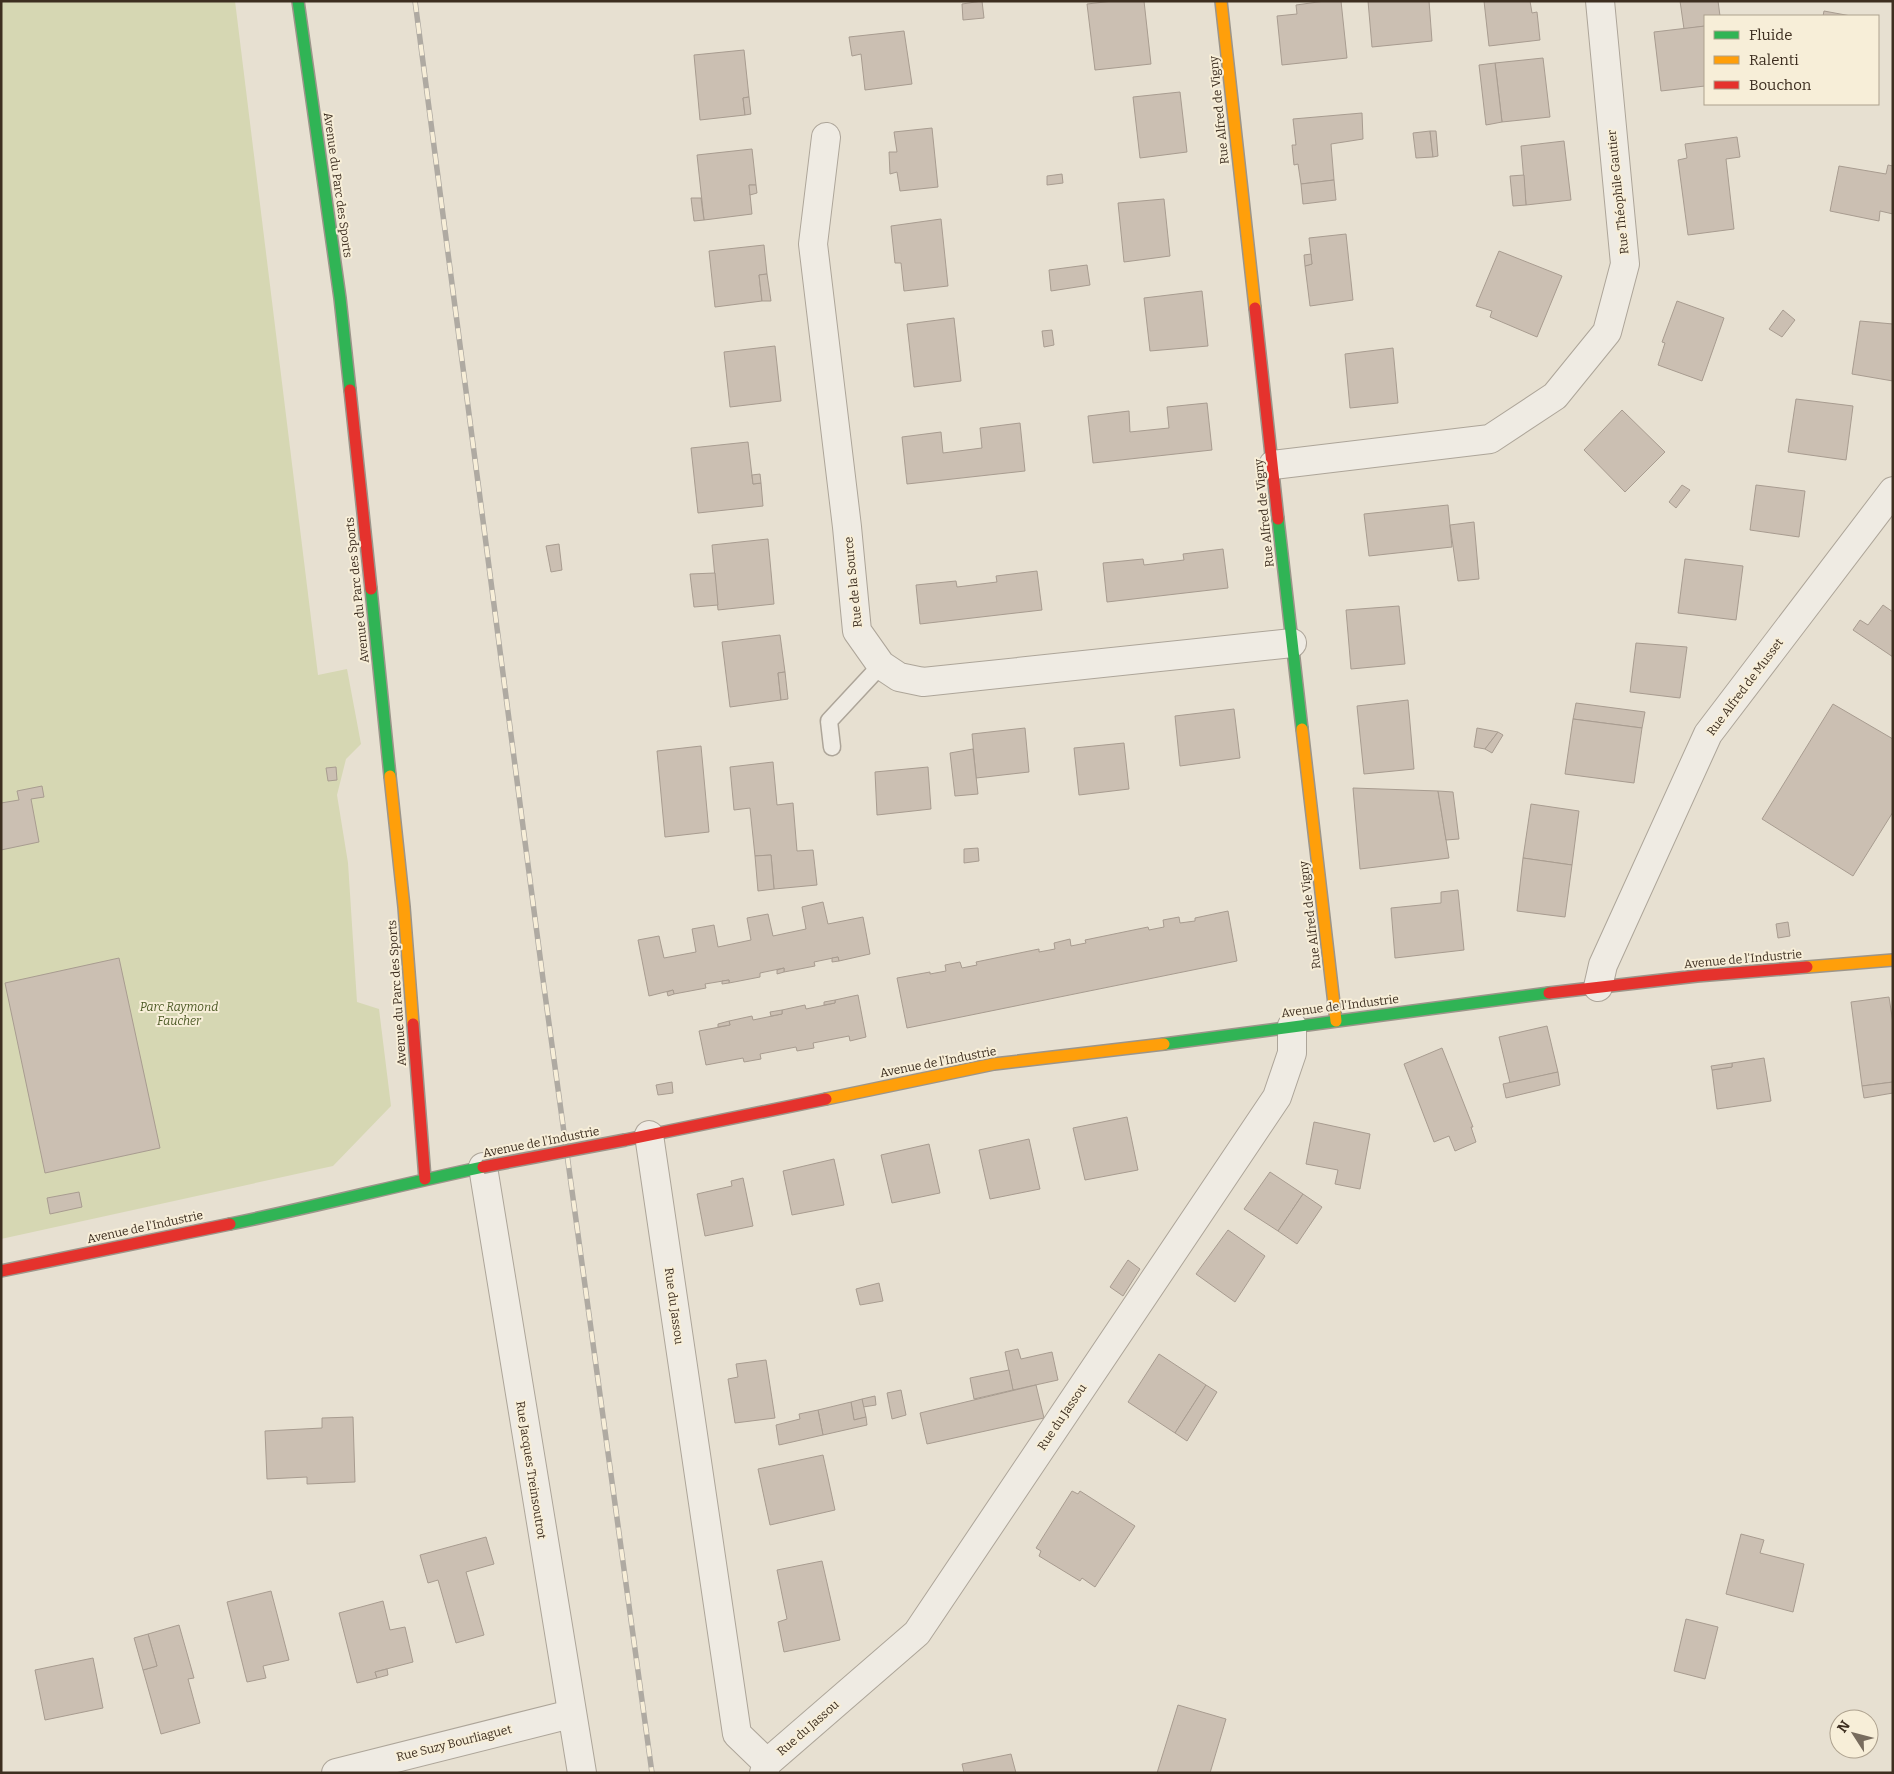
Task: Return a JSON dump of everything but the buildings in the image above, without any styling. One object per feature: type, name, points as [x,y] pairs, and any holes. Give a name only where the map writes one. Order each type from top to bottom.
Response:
[{"type":"street","name":"Avenue du Parc des Sports","points":[[298,1],[340,298],[404,907],[426,1179]]},
{"type":"street","name":"Rue Alfred de Vigny","points":[[1221,1],[1336,1021]]},
{"type":"street","name":"Rue Théophile Gautier","points":[[1273,466],[1490,439],[1555,396],[1607,332],[1625,264],[1600,1]]},
{"type":"street","name":"Rue de la Source","points":[[826,138],[813,244],[847,527],[857,631],[881,666],[899,678],[923,682],[1292,643]]},
{"type":"street","name":"Rue Alfred de Musset","points":[[1598,987],[1603,966],[1708,734],[1893,490]]},
{"type":"street","name":"Avenue de l'Industrie","points":[[1,1271],[303,1209],[483,1167],[994,1064],[1230,1036],[1292,1026],[1598,987],[1697,976],[1893,960]]},
{"type":"street","name":"Rue du Jassou","points":[[637,1137],[737,1734],[765,1768],[917,1633],[1277,1097],[1292,1053],[1292,1026]]},
{"type":"street","name":"Rue Jacques Treinsoutrot","points":[[483,1167],[582,1773]]},
{"type":"street","name":"Rue Suzy Bourliaguet","points":[[336,1773],[571,1714]]},
{"type":"lane","points":[[832,747],[829,721],[881,666]]},
{"type":"green space","name":"Parc Raymond Faucher","points":[[1,1],[235,1],[318,675],[347,669],[361,744],[346,759],[337,795],[348,863],[357,1002],[379,1009],[391,1106],[333,1166],[1,1239]]},
{"type":"railway","points":[[415,1],[544,987],[652,1773]]},
{"type":"traffic: fast","points":[[298,1],[340,298],[350,390]]},
{"type":"traffic: fast","points":[[1278,519],[1302,729]]},
{"type":"traffic: fast","points":[[371,589],[390,776]]},
{"type":"traffic: fast","points":[[1164,1044],[1549,993]]},
{"type":"traffic: fast","points":[[230,1224],[483,1167]]},
{"type":"traffic: slow","points":[[1221,1],[1255,308]]},
{"type":"traffic: slow","points":[[1302,729],[1336,1021]]},
{"type":"traffic: slow","points":[[390,776],[404,907],[413,1024]]},
{"type":"traffic: slow","points":[[1807,967],[1893,960]]},
{"type":"traffic: slow","points":[[826,1099],[994,1064],[1164,1044]]},
{"type":"traffic: jam","points":[[1255,308],[1278,519]]},
{"type":"traffic: jam","points":[[350,390],[371,589]]},
{"type":"traffic: jam","points":[[1549,993],[1697,976],[1807,967]]},
{"type":"traffic: jam","points":[[413,1024],[425,1179]]},
{"type":"traffic: jam","points":[[625,1140],[826,1099]]},
{"type":"traffic: jam","points":[[483,1167],[625,1140]]},
{"type":"traffic: jam","points":[[1,1271],[230,1224]]}]
